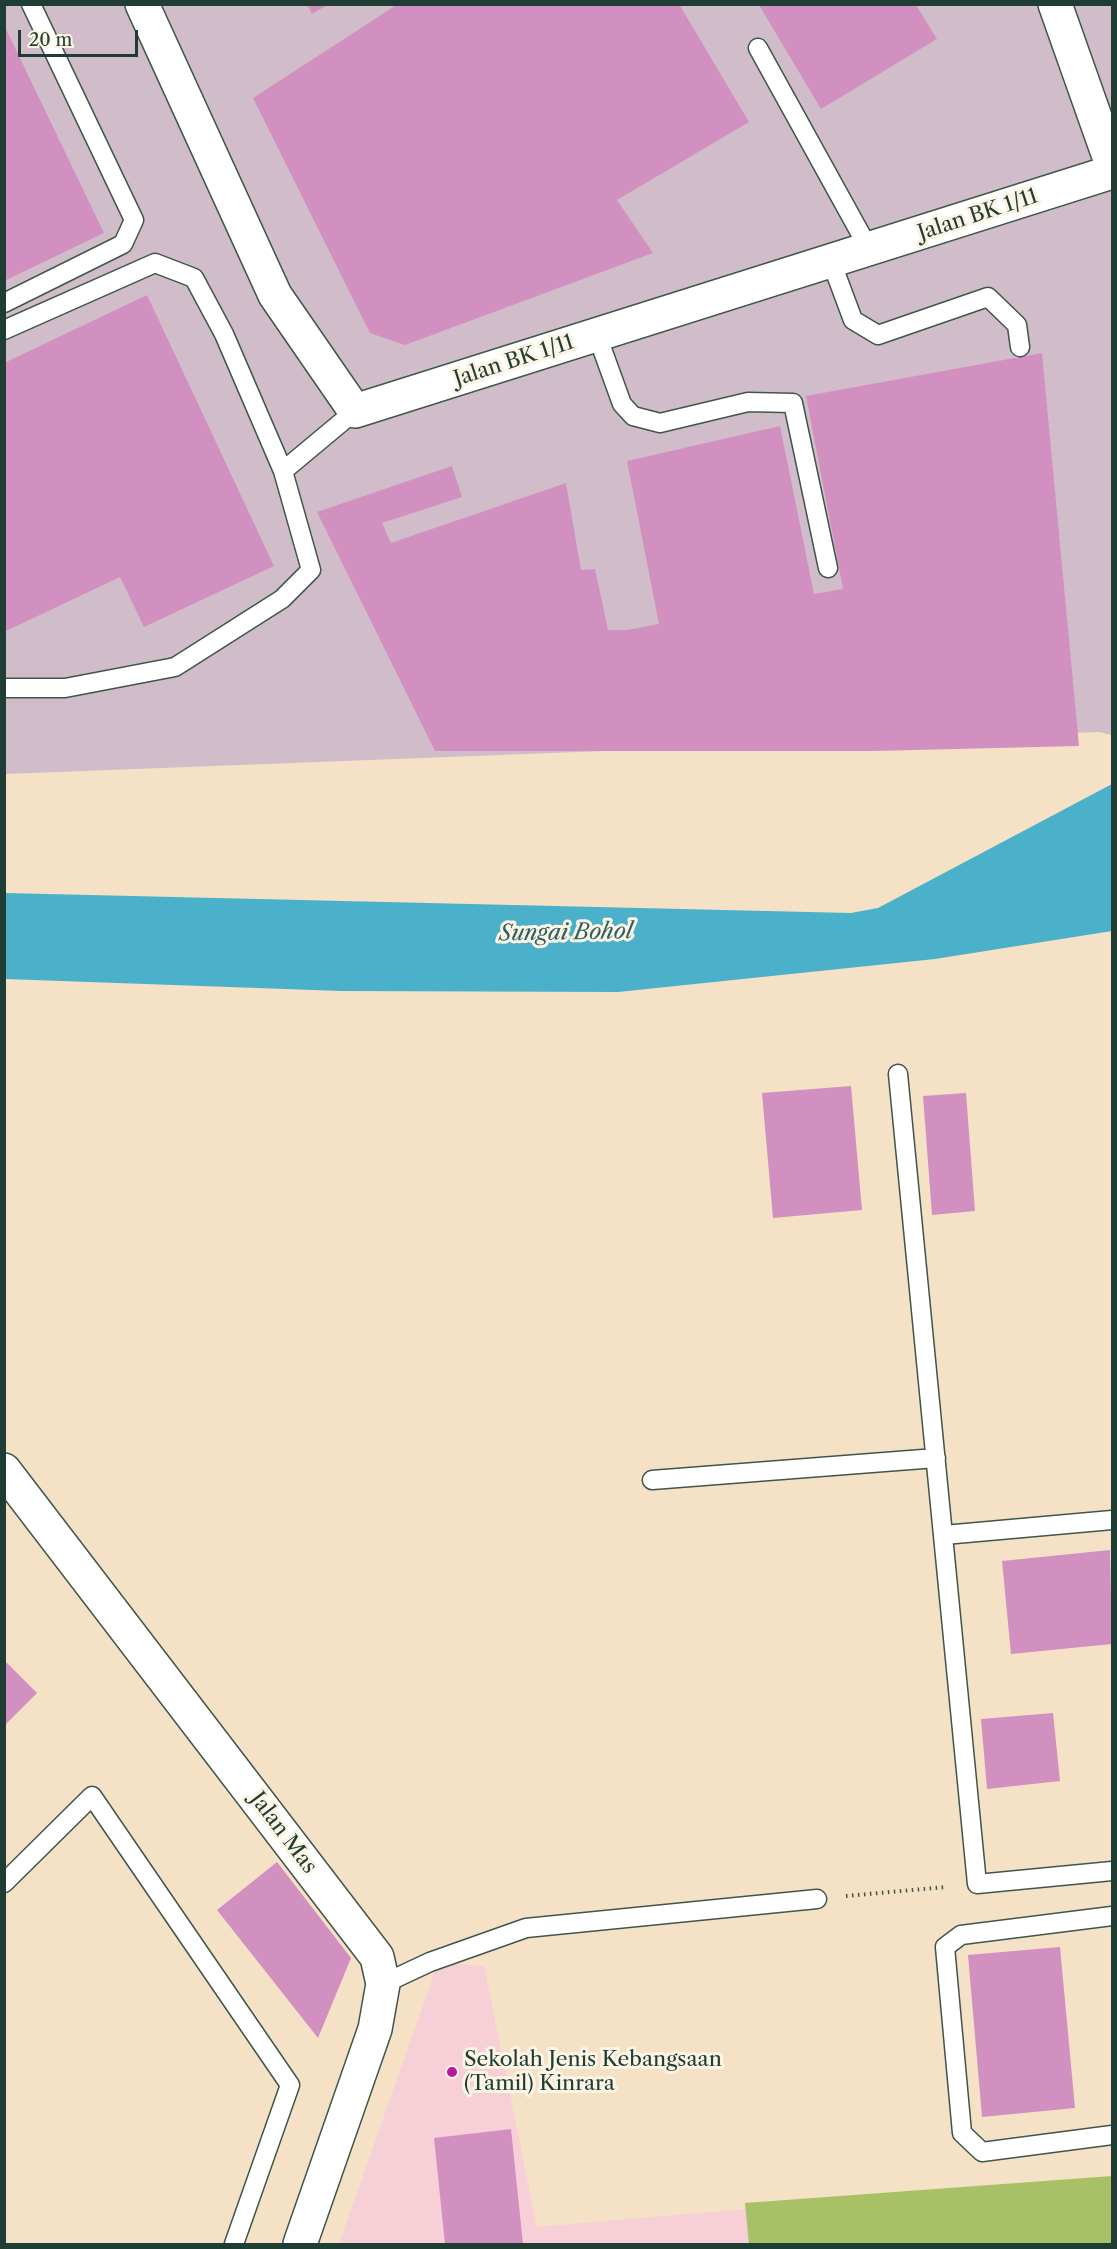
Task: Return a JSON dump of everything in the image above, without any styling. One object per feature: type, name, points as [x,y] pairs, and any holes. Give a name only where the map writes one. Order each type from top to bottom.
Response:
[{"type":"street","points":[[142,4],[275,294],[355,411]]},
{"type":"street","points":[[1055,4],[1113,165]]},
{"type":"street","name":"Jalan BK 1/11","points":[[355,411],[1113,172]]},
{"type":"street","name":"Jalan Mas","points":[[4,1470],[377,1957],[383,1984],[375,2029],[300,2244]]},
{"type":"lane","points":[[4,303],[123,244],[134,220],[31,4]]},
{"type":"lane","points":[[758,48],[869,249]]},
{"type":"lane","points":[[831,261],[853,320],[878,335],[988,297],[1017,325],[1020,346]]},
{"type":"lane","points":[[4,330],[155,264],[194,278],[224,334],[284,471],[311,570],[282,599],[175,667],[65,688],[4,688]]},
{"type":"lane","points":[[597,334],[622,404],[633,416],[660,423],[748,402],[793,403],[828,568]]},
{"type":"lane","points":[[284,471],[355,411]]},
{"type":"lane","points":[[898,1074],[977,1884],[1113,1871]]},
{"type":"lane","points":[[652,1480],[936,1458]]},
{"type":"lane","points":[[944,1535],[1113,1520]]},
{"type":"lane","points":[[4,1883],[92,1796],[290,2085],[234,2244]]},
{"type":"lane","points":[[383,1984],[430,1962],[526,1928],[817,1899]]},
{"type":"lane","points":[[1113,1916],[961,1935],[945,1947],[962,2133],[982,2152],[1113,2135]]},
{"type":"path","points":[[817,1899],[977,1884]]},
{"type":"shaded area","points":[[4,5],[1112,5],[1112,735],[1099,732],[5,774]]},
{"type":"shaded area","name":"Sekolah Jenis Kebangsaan (Tamil) Kinrara","points":[[438,1963],[484,1966],[537,2227],[1112,2178],[1112,2244],[339,2244]]},
{"type":"green space","points":[[1112,2176],[1112,2244],[749,2244],[745,2203]]},
{"type":"water","name":"Sungai Bohol","points":[[1112,784],[1112,931],[935,959],[618,992],[341,991],[5,979],[5,893],[851,913],[878,908]]},
{"type":"building","points":[[307,4],[329,4],[312,14]]},
{"type":"building","points":[[398,4],[679,4],[749,122],[617,200],[653,253],[405,345],[370,333],[253,98]]},
{"type":"building","points":[[759,5],[916,5],[937,39],[821,109]]},
{"type":"building","points":[[4,25],[104,233],[4,281]]},
{"type":"building","points":[[147,295],[274,566],[144,627],[120,577],[4,632],[4,363]]},
{"type":"building","points":[[1042,353],[1079,746],[874,751],[435,751],[317,512],[452,466],[462,497],[382,523],[391,543],[566,483],[581,570],[595,569],[608,630],[627,630],[659,624],[627,461],[780,426],[814,594],[843,589],[806,396]]},
{"type":"building","points":[[851,1086],[862,1210],[773,1218],[762,1093]]},
{"type":"building","points":[[966,1093],[975,1211],[932,1215],[923,1096]]},
{"type":"building","points":[[1110,1550],[1112,1644],[1011,1654],[1002,1561]]},
{"type":"building","points":[[4,1660],[37,1693],[4,1726]]},
{"type":"building","points":[[1053,1713],[1060,1781],[987,1789],[981,1719]]},
{"type":"building","points":[[277,1862],[351,1958],[318,2038],[217,1910]]},
{"type":"building","points":[[1060,1947],[1075,2108],[982,2117],[968,1955]]},
{"type":"building","points":[[511,2129],[523,2244],[445,2244],[434,2138]]},
{"type":"place","name":"Sekolah Jenis Kebangsaan (Tamil) Kinrara","points":[[452,2072]]}]
